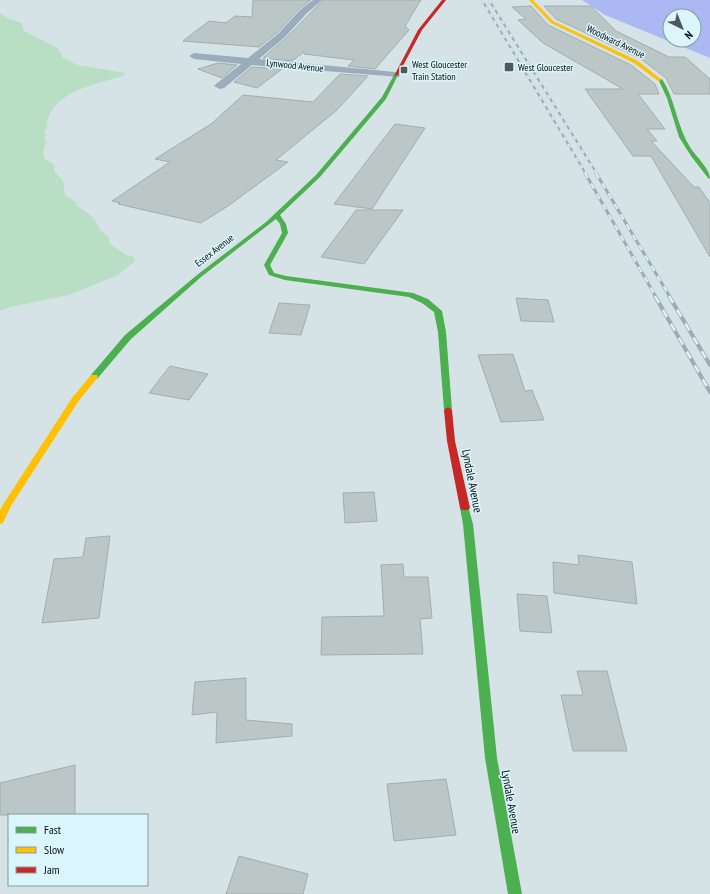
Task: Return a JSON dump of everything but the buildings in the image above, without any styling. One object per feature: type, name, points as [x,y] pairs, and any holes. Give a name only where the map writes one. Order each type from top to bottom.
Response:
[{"type":"street","points":[[220,86],[282,35],[303,12],[318,0]]},
{"type":"street","name":"Essex Avenue","points":[[0,520],[7,505],[75,400],[128,337],[199,276],[268,223],[318,176],[384,98],[420,30],[444,0]]},
{"type":"street","name":"Woodward Avenue","points":[[531,0],[552,22],[636,62],[661,81],[672,105],[678,129],[687,149],[710,177]]},
{"type":"street","name":"Lynwood Avenue","points":[[194,56],[395,75]]},
{"type":"street","name":"Lyndale Avenue","points":[[276,214],[283,224],[285,233],[267,265],[271,274],[285,278],[410,295],[425,301],[438,311],[442,332],[445,386],[451,441],[468,524],[491,758],[515,894]]},
{"type":"green space","points":[[0,13],[7,18],[22,23],[24,31],[58,48],[63,58],[78,65],[125,73],[123,76],[88,86],[66,96],[57,103],[50,113],[46,124],[48,126],[44,132],[46,135],[44,140],[47,141],[43,151],[44,158],[55,166],[54,171],[63,180],[65,195],[93,217],[101,231],[109,237],[110,244],[128,256],[133,256],[135,261],[118,275],[69,295],[10,307],[0,311]]},
{"type":"water","points":[[582,0],[710,0],[710,58],[686,48],[702,48],[702,8],[662,8],[662,38],[605,15]]},
{"type":"railway","points":[[482,0],[586,174]]},
{"type":"railway","points":[[489,0],[597,174]]},
{"type":"railway","points":[[585,173],[656,297]]},
{"type":"railway","points":[[596,173],[670,297]]},
{"type":"railway","points":[[655,296],[710,392]]},
{"type":"railway","points":[[669,296],[710,365]]},
{"type":"traffic: fast","points":[[94,377],[128,337],[199,276],[268,223],[318,176],[384,98],[396,75]]},
{"type":"traffic: fast","points":[[660,80],[667,92],[677,124],[685,143],[710,177]]},
{"type":"traffic: fast","points":[[276,214],[283,224],[285,233],[267,265],[271,274],[285,278],[410,295],[425,301],[438,311],[442,332],[448,410]]},
{"type":"traffic: fast","points":[[465,508],[468,524],[491,758],[515,894]]},
{"type":"traffic: slow","points":[[531,0],[552,22],[636,62],[660,80]]},
{"type":"traffic: slow","points":[[0,520],[7,505],[75,400],[94,377]]},
{"type":"traffic: jam","points":[[396,75],[420,30],[444,0]]},
{"type":"traffic: jam","points":[[448,410],[451,441],[465,508]]},
{"type":"place","name":"West Gloucester","points":[[509,67]]},
{"type":"place","name":"West Gloucester Train Station","points":[[404,70]]}]
